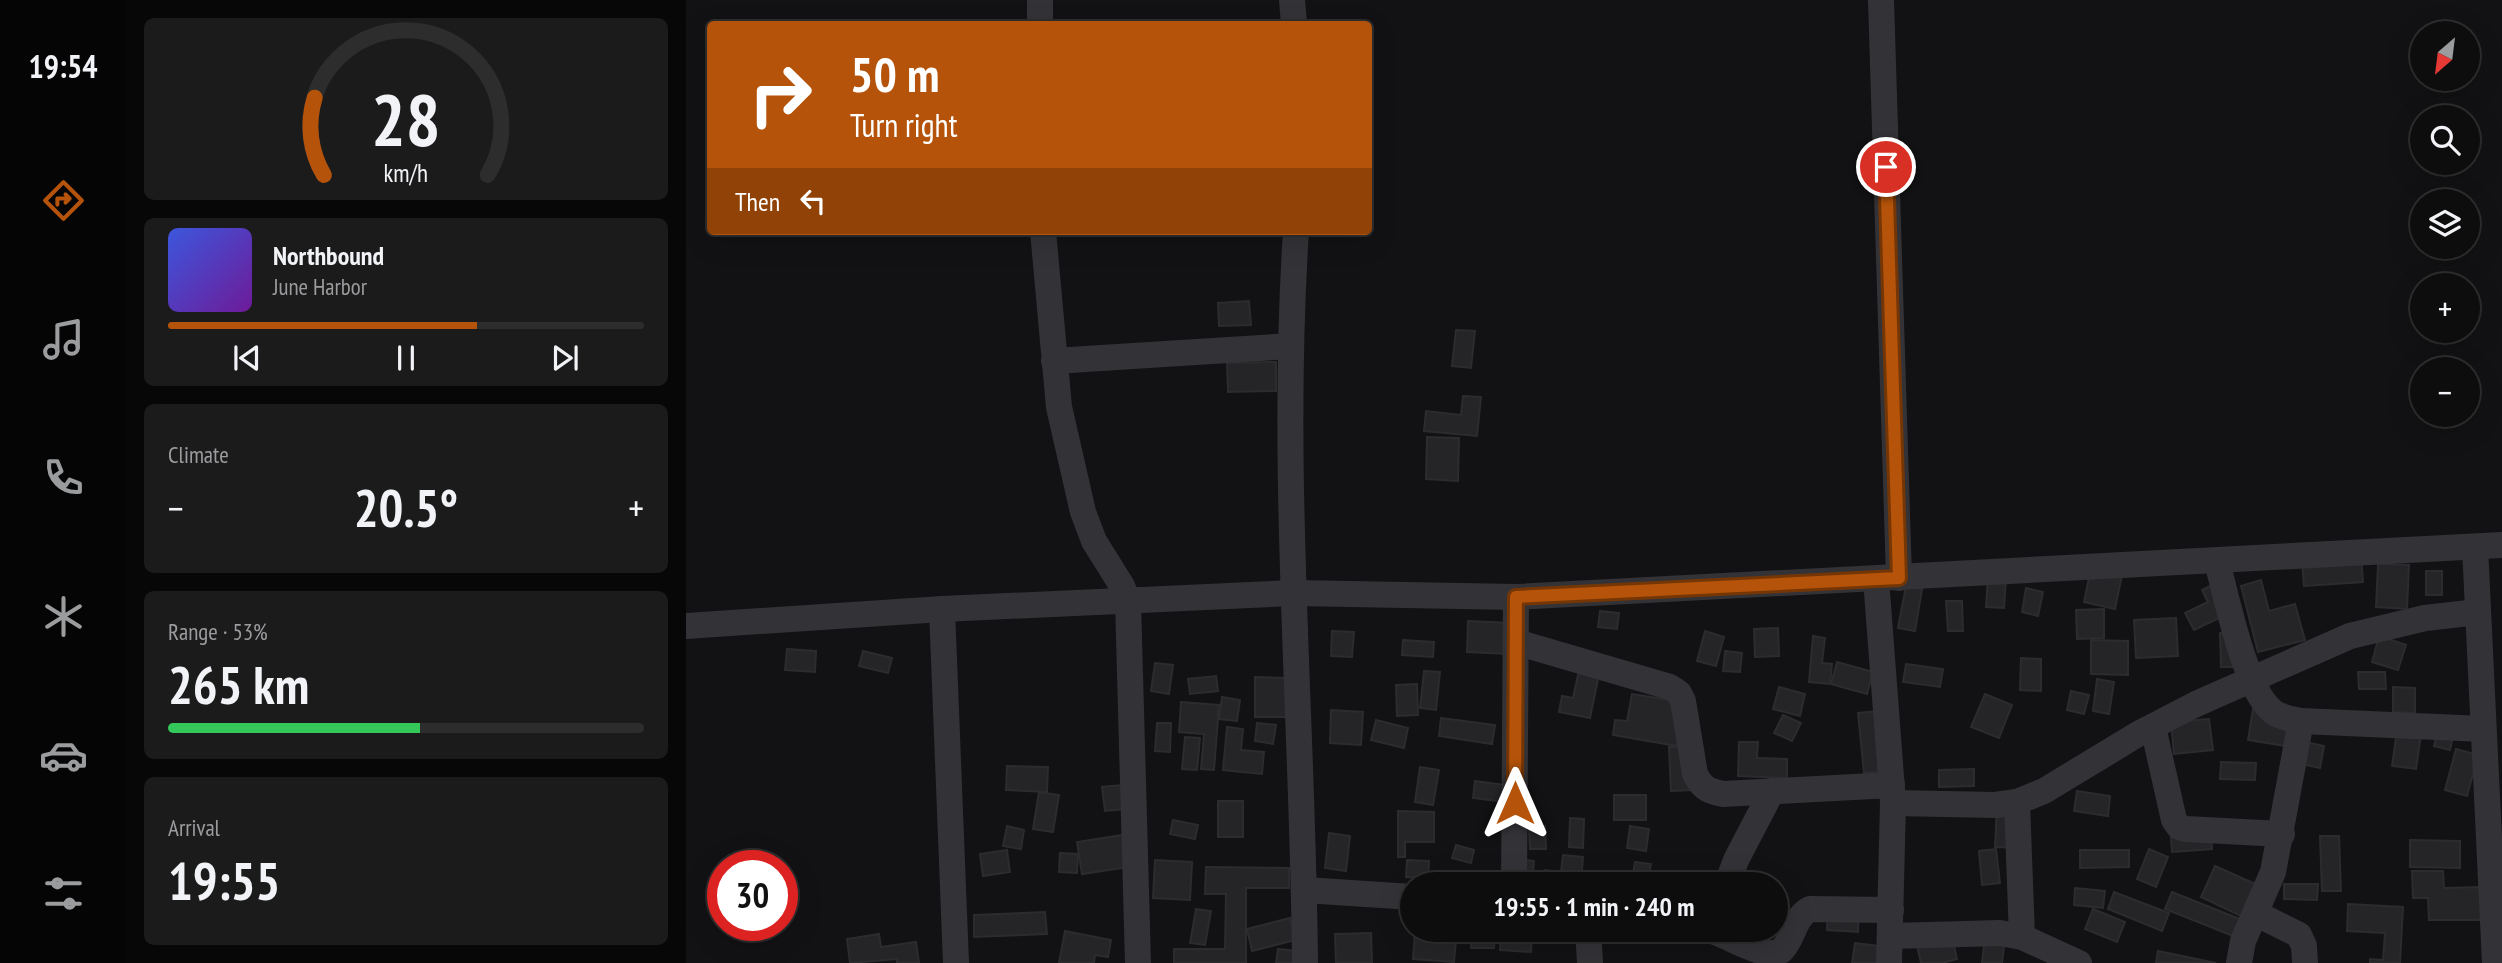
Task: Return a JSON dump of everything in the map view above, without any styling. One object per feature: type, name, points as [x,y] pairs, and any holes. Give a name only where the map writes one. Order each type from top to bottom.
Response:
[{"type":"street","points":[[1040,0],[1040,21]]},
{"type":"street","points":[[1292,0],[1294,21]]},
{"type":"street","points":[[1881,0],[1892,794],[1889,963]]},
{"type":"street","points":[[1043,235],[1059,407],[1083,512],[1094,541],[1122,586],[1128,601],[1138,963]]},
{"type":"street","points":[[1296,235],[1291,346],[1294,593],[1305,890],[1305,963]]},
{"type":"street","points":[[1054,361],[1291,346]]},
{"type":"street","points":[[686,626],[942,609],[1294,593],[1516,597],[2502,545]]},
{"type":"street","points":[[2475,547],[2478,612],[2492,689],[2483,729],[2495,847],[2495,963]]},
{"type":"street","points":[[2217,562],[2238,642],[2264,703],[2273,712],[2301,721],[2483,729]]},
{"type":"street","points":[[1514,872],[1516,597]]},
{"type":"street","points":[[942,609],[956,963]]},
{"type":"street","points":[[1516,642],[1642,678],[1679,693],[1683,701],[1695,774],[1700,785],[1709,792],[1892,794],[1995,805],[2017,802],[2044,792],[2074,771],[2153,727],[2252,678],[2350,635],[2425,618],[2478,612]]},
{"type":"street","points":[[2239,963],[2243,941],[2273,872],[2301,721]]},
{"type":"street","points":[[2153,727],[2174,820],[2179,827],[2282,834]]},
{"type":"street","points":[[1731,872],[1772,791]]},
{"type":"street","points":[[2017,802],[2022,937]]},
{"type":"street","points":[[1305,890],[1400,896]]},
{"type":"street","points":[[1737,942],[1770,959],[1784,948],[1801,916],[1810,909],[1891,923],[2022,937],[2079,963]]},
{"type":"street","points":[[2256,914],[2299,935],[2304,946],[2305,963]]},
{"type":"street","points":[[1589,942],[1590,963]]},
{"type":"building","points":[[1249,301],[1251,325],[1219,326],[1218,303]]},
{"type":"building","points":[[1456,330],[1475,331],[1471,368],[1452,366]]},
{"type":"building","points":[[1276,362],[1276,391],[1228,392],[1227,363]]},
{"type":"building","points":[[1463,396],[1481,397],[1477,436],[1424,431],[1426,411],[1461,415]]},
{"type":"building","points":[[1427,437],[1459,438],[1458,481],[1426,479]]},
{"type":"building","points":[[2361,556],[2363,582],[2304,586],[2302,561]]},
{"type":"building","points":[[2378,564],[2409,565],[2407,609],[2376,607]]},
{"type":"building","points":[[2091,568],[2122,575],[2115,609],[2084,602]]},
{"type":"building","points":[[2426,571],[2442,571],[2442,595],[2426,595]]},
{"type":"building","points":[[1988,577],[2006,578],[2004,608],[1986,607]]},
{"type":"building","points":[[2261,580],[2269,611],[2295,604],[2305,640],[2258,652],[2241,586]]},
{"type":"building","points":[[2218,582],[2232,612],[2194,630],[2185,613],[2208,602],[2202,590]]},
{"type":"building","points":[[1906,586],[1922,589],[1915,631],[1898,628]]},
{"type":"building","points":[[2026,588],[2043,592],[2038,616],[2022,612]]},
{"type":"building","points":[[1946,601],[1962,601],[1963,631],[1948,631]]},
{"type":"building","points":[[2104,609],[2104,638],[2077,639],[2076,610]]},
{"type":"building","points":[[1600,611],[1619,613],[1617,629],[1598,627]]},
{"type":"building","points":[[2176,618],[2178,656],[2136,658],[2134,620]]},
{"type":"building","points":[[1468,621],[1512,623],[1510,654],[1467,652]]},
{"type":"building","points":[[1778,628],[1779,656],[1755,657],[1754,629]]},
{"type":"building","points":[[1332,631],[1354,632],[1352,657],[1331,656]]},
{"type":"building","points":[[1705,631],[1724,637],[1716,666],[1697,661]]},
{"type":"building","points":[[2242,632],[2244,667],[2221,667],[2220,633]]},
{"type":"building","points":[[1813,636],[1825,638],[1822,663],[1832,664],[1830,684],[1809,682]]},
{"type":"building","points":[[2379,636],[2406,645],[2398,670],[2372,662]]},
{"type":"building","points":[[1403,640],[1434,642],[1433,657],[1402,655]]},
{"type":"building","points":[[2091,640],[2128,641],[2128,675],[2091,674]]},
{"type":"building","points":[[787,649],[816,651],[815,672],[785,670]]},
{"type":"building","points":[[863,651],[892,658],[888,673],[859,666]]},
{"type":"building","points":[[1725,651],[1742,653],[1740,672],[1723,671]]},
{"type":"building","points":[[1582,656],[1602,660],[1590,718],[1559,712],[1562,696],[1573,698]]},
{"type":"building","points":[[2021,658],[2041,659],[2041,691],[2020,690]]},
{"type":"building","points":[[1837,662],[1873,672],[1867,694],[1831,684]]},
{"type":"building","points":[[1155,663],[1173,665],[1169,694],[1151,691]]},
{"type":"building","points":[[1906,664],[1943,669],[1940,687],[1903,682]]},
{"type":"building","points":[[1424,671],[1440,672],[1436,710],[1420,708]]},
{"type":"building","points":[[2358,672],[2385,672],[2386,689],[2359,689]]},
{"type":"building","points":[[1216,676],[1218,691],[1190,694],[1188,679]]},
{"type":"building","points":[[1255,677],[1286,678],[1286,717],[1255,717]]},
{"type":"building","points":[[2097,679],[2114,682],[2109,714],[2093,711]]},
{"type":"building","points":[[1417,684],[1418,715],[1397,716],[1396,685]]},
{"type":"building","points":[[1779,687],[1805,694],[1800,716],[1773,709]]},
{"type":"building","points":[[2393,687],[2415,688],[2415,713],[2393,712]]},
{"type":"building","points":[[2071,691],[2089,695],[2084,714],[2067,710]]},
{"type":"building","points":[[1632,694],[1684,702],[1677,746],[1613,735],[1615,720],[1627,721]]},
{"type":"building","points":[[1985,694],[2012,705],[1999,738],[1971,727]]},
{"type":"building","points":[[1222,697],[1240,700],[1237,721],[1219,719]]},
{"type":"building","points":[[1181,702],[1219,705],[1214,770],[1201,769],[1204,734],[1179,732]]},
{"type":"building","points":[[2253,709],[2297,716],[2292,747],[2248,740]]},
{"type":"building","points":[[1331,710],[1363,712],[1361,745],[1330,743]]},
{"type":"building","points":[[1878,711],[1884,771],[1864,773],[1858,713]]},
{"type":"building","points":[[1783,715],[1801,723],[1792,741],[1774,733]]},
{"type":"building","points":[[1441,718],[1495,725],[1492,744],[1439,736]]},
{"type":"building","points":[[2209,719],[2213,750],[2174,754],[2171,722]]},
{"type":"building","points":[[1376,720],[1408,728],[1404,748],[1371,740]]},
{"type":"building","points":[[1157,723],[1171,723],[1170,752],[1155,751]]},
{"type":"building","points":[[1257,723],[1276,725],[1273,744],[1255,741]]},
{"type":"building","points":[[1227,727],[1243,729],[1241,750],[1264,752],[1262,774],[1223,770]]},
{"type":"building","points":[[2438,729],[2454,732],[2450,750],[2434,746]]},
{"type":"building","points":[[2397,731],[2421,735],[2416,769],[2392,766]]},
{"type":"building","points":[[1185,737],[1200,738],[1197,770],[1182,769]]},
{"type":"building","points":[[1739,742],[1758,742],[1757,758],[1787,759],[1787,778],[1738,776]]},
{"type":"building","points":[[2306,742],[2324,746],[2320,768],[2302,764]]},
{"type":"building","points":[[1691,746],[1694,790],[1671,791],[1669,747]]},
{"type":"building","points":[[2456,749],[2478,755],[2467,796],[2445,790]]},
{"type":"building","points":[[2221,762],[2256,763],[2255,780],[2220,779]]},
{"type":"building","points":[[1007,766],[1048,767],[1047,792],[1006,790]]},
{"type":"building","points":[[1420,767],[1439,770],[1433,805],[1415,802]]},
{"type":"building","points":[[1974,769],[1974,786],[1939,787],[1939,770]]},
{"type":"building","points":[[1475,781],[1506,785],[1504,802],[1473,798]]},
{"type":"building","points":[[1122,785],[1125,809],[1105,811],[1102,787]]},
{"type":"building","points":[[2077,791],[2110,796],[2108,816],[2074,811]]},
{"type":"building","points":[[1039,792],[1059,795],[1053,832],[1033,829]]},
{"type":"building","points":[[1614,795],[1646,795],[1646,820],[1614,820]]},
{"type":"building","points":[[1218,801],[1243,801],[1243,837],[1218,837]]},
{"type":"building","points":[[1997,804],[2018,805],[2016,848],[1995,847]]},
{"type":"building","points":[[1398,811],[1434,812],[1434,842],[1405,842],[1405,857],[1398,857]]},
{"type":"building","points":[[1570,818],[1584,819],[1583,848],[1569,847]]},
{"type":"building","points":[[2210,819],[2212,849],[2172,852],[2170,822]]},
{"type":"building","points":[[1173,820],[1198,825],[1195,839],[1170,834]]},
{"type":"building","points":[[1007,826],[1024,830],[1021,849],[1003,846]]},
{"type":"building","points":[[1529,826],[1545,826],[1546,849],[1530,849]]},
{"type":"building","points":[[1630,826],[1649,829],[1646,851],[1627,848]]},
{"type":"building","points":[[1329,833],[1350,836],[1346,871],[1325,868]]},
{"type":"building","points":[[1123,835],[1129,867],[1082,874],[1077,842]]},
{"type":"building","points":[[2320,836],[2339,836],[2341,891],[2322,891]]},
{"type":"building","points":[[2410,840],[2460,841],[2460,868],[2410,867]]},
{"type":"building","points":[[1456,845],[1474,850],[1471,863],[1452,858]]},
{"type":"building","points":[[1996,849],[2000,883],[1982,885],[1979,851]]},
{"type":"building","points":[[2149,849],[2168,857],[2156,887],[2137,879]]},
{"type":"building","points":[[1007,850],[1010,872],[983,876],[980,854]]},
{"type":"building","points":[[2080,850],[2129,850],[2129,867],[2080,868]]},
{"type":"building","points":[[1060,853],[1078,854],[1077,873],[1059,872]]},
{"type":"building","points":[[1563,855],[1583,857],[1582,872],[1561,872]]},
{"type":"building","points":[[1517,859],[1534,861],[1533,872],[1515,872]]},
{"type":"building","points":[[1155,860],[1192,862],[1190,900],[1153,898]]},
{"type":"building","points":[[1407,860],[1429,861],[1428,872],[1406,872]]},
{"type":"building","points":[[1635,862],[1651,864],[1649,872],[1633,872]]},
{"type":"building","points":[[2215,866],[2260,886],[2245,918],[2201,897]]},
{"type":"building","points":[[1206,867],[1289,868],[1289,888],[1246,888],[1246,963],[1174,963],[1174,949],[1225,949],[1226,894],[1205,894]]},
{"type":"building","points":[[2412,871],[2443,871],[2444,888],[2482,887],[2483,920],[2429,920],[2428,898],[2413,898]]},
{"type":"building","points":[[2284,884],[2318,884],[2317,900],[2284,899]]},
{"type":"building","points":[[2075,888],[2105,891],[2103,908],[2074,905]]},
{"type":"building","points":[[2114,892],[2169,913],[2162,931],[2108,909]]},
{"type":"building","points":[[2172,892],[2245,921],[2238,938],[2165,909]]},
{"type":"building","points":[[1828,904],[1859,906],[1858,932],[1827,930]]},
{"type":"building","points":[[2348,904],[2403,907],[2400,963],[2370,963],[2370,959],[2383,960],[2385,933],[2347,931]]},
{"type":"building","points":[[1196,909],[1211,911],[1205,945],[1190,943]]},
{"type":"building","points":[[2093,909],[2125,922],[2117,942],[2085,929]]},
{"type":"building","points":[[1045,912],[1047,934],[974,937],[974,915]]},
{"type":"building","points":[[1290,918],[1295,940],[1252,951],[1247,929]]},
{"type":"building","points":[[1986,928],[2006,930],[2002,963],[1982,963]]},
{"type":"building","points":[[1065,931],[1111,940],[1108,957],[1095,955],[1094,963],[1059,963]]},
{"type":"building","points":[[1371,933],[1372,963],[1336,963],[1335,934]]},
{"type":"building","points":[[1951,933],[1957,959],[1942,963],[1921,963],[1916,941]]},
{"type":"building","points":[[879,934],[881,947],[916,942],[919,963],[897,963],[897,959],[850,963],[847,939]]},
{"type":"building","points":[[1414,942],[1456,942],[1454,962],[1413,959]]},
{"type":"building","points":[[1471,942],[1494,942],[1494,948],[1471,948]]},
{"type":"building","points":[[1500,942],[1531,942],[1531,952],[1500,950]]},
{"type":"building","points":[[1855,943],[1880,946],[1878,963],[1852,963]]},
{"type":"building","points":[[1278,949],[1296,951],[1294,963],[1276,963]]},
{"type":"building","points":[[2158,951],[2216,963],[2156,963]]},
{"type":"route","points":[[1515,803],[1516,597],[1899,578],[1896,555],[1886,167]]}]
